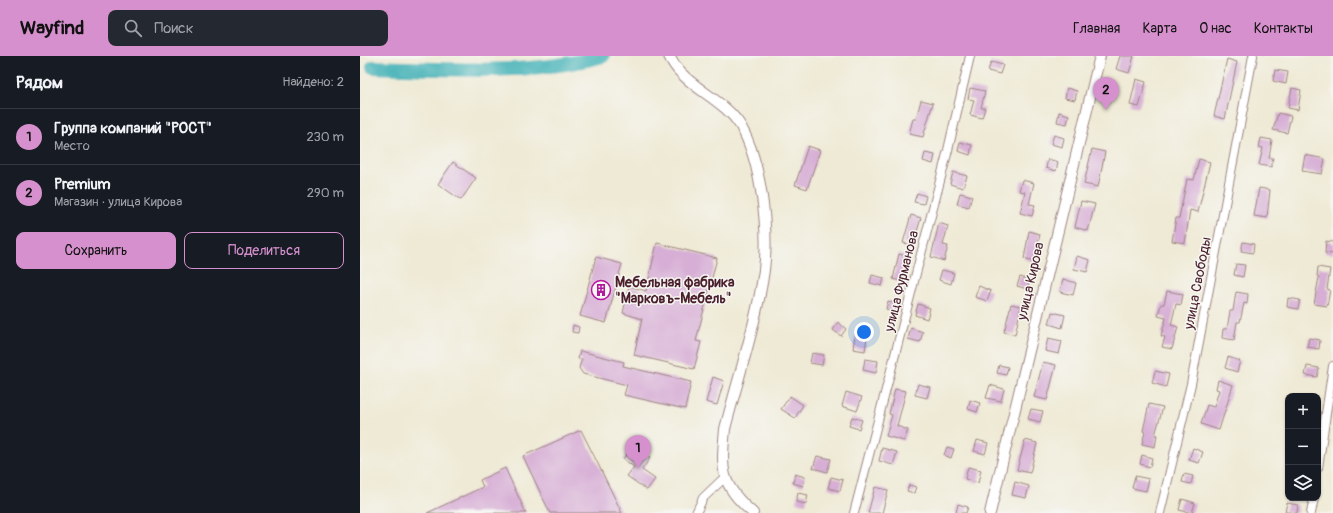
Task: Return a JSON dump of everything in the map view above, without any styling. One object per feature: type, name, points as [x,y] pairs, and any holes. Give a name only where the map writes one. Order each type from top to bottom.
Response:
[{"type":"street","points":[[669,56],[681,73],[730,114],[739,124],[750,145],[759,174],[764,220],[764,268],[759,296],[725,428],[723,449],[724,478],[737,499],[753,513]]},
{"type":"street","name":"улица Фурманова","points":[[854,513],[948,150],[970,56]]},
{"type":"street","name":"улица Кирова","points":[[990,513],[1100,56]]},
{"type":"street","name":"улица Свободы","points":[[1160,513],[1191,384],[1253,56]]},
{"type":"street","points":[[1318,465],[1333,366]]},
{"type":"street","points":[[696,513],[703,498],[724,478]]},
{"type":"street","points":[[1311,513],[1313,501]]},
{"type":"building","points":[[1120,56],[1134,56],[1129,73],[1116,69]]},
{"type":"building","points":[[1227,59],[1237,62],[1225,119],[1214,116]]},
{"type":"building","points":[[991,62],[1003,65],[1000,74],[988,71]]},
{"type":"building","points":[[1275,70],[1288,72],[1286,84],[1273,81]]},
{"type":"building","points":[[1136,79],[1146,82],[1139,107],[1130,105]]},
{"type":"building","points":[[970,88],[985,91],[981,108],[985,108],[982,118],[970,115],[974,100],[968,99]]},
{"type":"building","points":[[1067,88],[1077,91],[1075,100],[1065,98]]},
{"type":"building","points":[[1292,88],[1301,90],[1298,110],[1288,108]]},
{"type":"building","points":[[921,100],[933,103],[923,137],[909,134],[913,119],[916,119]]},
{"type":"building","points":[[1059,112],[1069,115],[1067,124],[1057,122]]},
{"type":"building","points":[[1278,113],[1291,116],[1287,133],[1273,130]]},
{"type":"building","points":[[1054,135],[1064,138],[1062,147],[1051,144]]},
{"type":"building","points":[[1261,138],[1272,140],[1269,158],[1273,158],[1271,167],[1259,165],[1263,148],[1259,147]]},
{"type":"building","points":[[960,142],[972,145],[970,155],[958,151]]},
{"type":"building","points":[[808,146],[820,150],[807,189],[795,185]]},
{"type":"building","points":[[1092,149],[1105,152],[1098,187],[1084,184]]},
{"type":"building","points":[[925,153],[935,155],[933,164],[923,161]]},
{"type":"building","points":[[1305,155],[1325,159],[1322,174],[1302,171]]},
{"type":"building","points":[[1048,159],[1058,162],[1056,171],[1046,168]]},
{"type":"building","points":[[1199,159],[1210,162],[1198,212],[1190,210],[1185,243],[1172,241],[1176,218],[1179,218],[1187,179],[1194,180]]},
{"type":"building","points":[[453,162],[476,178],[461,200],[438,184]]},
{"type":"building","points":[[953,172],[967,176],[963,188],[950,184]]},
{"type":"building","points":[[1022,180],[1034,183],[1029,204],[1035,205],[1032,216],[1020,213],[1025,192],[1019,191]]},
{"type":"building","points":[[1259,188],[1270,190],[1267,218],[1254,216]]},
{"type":"building","points":[[917,193],[926,196],[924,204],[914,202]]},
{"type":"building","points":[[960,193],[972,196],[969,207],[957,204]]},
{"type":"building","points":[[1081,201],[1095,204],[1088,231],[1075,227]]},
{"type":"building","points":[[911,215],[921,218],[913,245],[903,243]]},
{"type":"building","points":[[939,223],[948,226],[943,245],[948,246],[944,261],[931,257]]},
{"type":"building","points":[[1029,231],[1040,234],[1034,262],[1024,259]]},
{"type":"building","points":[[1326,241],[1333,242],[1333,254],[1325,253]]},
{"type":"building","points":[[1243,242],[1254,244],[1253,253],[1241,251]]},
{"type":"building","points":[[657,243],[717,258],[696,341],[701,342],[694,369],[634,355],[642,319],[623,313],[629,286],[646,291]]},
{"type":"building","points":[[899,254],[910,257],[903,282],[893,279]]},
{"type":"building","points":[[1077,256],[1090,260],[1087,272],[1074,269]]},
{"type":"building","name":"Мебельная фабрика \"Марковъ-Мебель\"","points":[[596,257],[622,264],[606,323],[580,316]]},
{"type":"building","points":[[1236,264],[1245,265],[1243,277],[1234,275]]},
{"type":"building","points":[[1318,267],[1330,269],[1327,289],[1330,290],[1327,306],[1314,304],[1319,277],[1317,276]]},
{"type":"building","points":[[942,270],[954,273],[951,284],[939,280]]},
{"type":"building","points":[[872,275],[884,278],[882,286],[870,283]]},
{"type":"building","points":[[1020,277],[1030,280],[1027,289],[1017,286]]},
{"type":"building","points":[[1063,279],[1076,283],[1073,295],[1060,292]]},
{"type":"building","points":[[979,286],[991,291],[987,301],[975,297]]},
{"type":"building","points":[[1167,291],[1183,294],[1181,305],[1176,304],[1171,325],[1178,327],[1172,349],[1162,347],[1165,337],[1161,336],[1166,318],[1158,316],[1161,304],[1164,304]]},
{"type":"building","points":[[1236,292],[1248,294],[1247,304],[1244,303],[1240,322],[1237,322],[1234,340],[1222,338],[1223,329],[1227,329],[1230,311],[1233,311]]},
{"type":"building","points":[[1288,298],[1300,300],[1298,309],[1287,307]]},
{"type":"building","points":[[888,301],[897,304],[895,312],[886,309]]},
{"type":"building","points":[[918,304],[930,308],[927,319],[915,315]]},
{"type":"building","points":[[1011,304],[1021,306],[1015,335],[1004,332]]},
{"type":"building","points":[[1052,312],[1065,315],[1062,328],[1049,324]]},
{"type":"building","points":[[838,322],[846,329],[841,336],[833,330]]},
{"type":"building","points":[[573,325],[579,327],[578,333],[572,332]]},
{"type":"building","points":[[911,328],[923,332],[920,342],[908,339]]},
{"type":"building","points":[[855,335],[867,337],[865,351],[853,349]]},
{"type":"building","points":[[1048,338],[1062,341],[1059,354],[1045,351]]},
{"type":"building","points":[[1309,338],[1320,340],[1319,349],[1307,347]]},
{"type":"building","points":[[580,351],[624,362],[623,366],[691,382],[685,409],[624,395],[627,385],[583,374],[579,368],[582,359],[578,359]]},
{"type":"building","points":[[812,353],[824,355],[822,365],[810,363]]},
{"type":"building","points":[[1228,357],[1240,361],[1237,372],[1225,368]]},
{"type":"building","points":[[865,359],[878,361],[876,373],[863,370]]},
{"type":"building","points":[[1043,362],[1056,365],[1047,400],[1034,397]]},
{"type":"building","points":[[999,365],[1008,367],[1006,375],[997,373]]},
{"type":"building","points":[[1307,366],[1319,368],[1317,377],[1305,375]]},
{"type":"building","points":[[1155,371],[1169,374],[1166,387],[1152,383]]},
{"type":"building","points":[[713,377],[724,381],[717,405],[706,402]]},
{"type":"building","points":[[1218,380],[1233,385],[1219,430],[1201,424],[1207,405],[1214,407],[1219,390],[1216,389]]},
{"type":"building","points":[[918,384],[930,387],[927,398],[915,395]]},
{"type":"building","points":[[990,385],[1004,389],[1001,401],[986,398]]},
{"type":"building","points":[[895,389],[906,391],[897,426],[908,430],[904,441],[886,436],[892,415],[889,414]]},
{"type":"building","points":[[846,392],[862,397],[857,411],[842,406]]},
{"type":"building","points":[[790,396],[803,405],[795,418],[781,409]]},
{"type":"building","points":[[970,400],[980,403],[977,412],[968,409]]},
{"type":"building","points":[[1149,404],[1163,407],[1155,435],[1157,435],[1155,447],[1142,444],[1145,432],[1143,431]]},
{"type":"building","points":[[1031,409],[1043,411],[1040,422],[1028,419]]},
{"type":"building","points":[[852,417],[862,420],[859,429],[849,426]]},
{"type":"building","points":[[581,430],[622,513],[550,513],[523,456]]},
{"type":"building","points":[[977,440],[988,443],[985,454],[974,451]]},
{"type":"building","points":[[1025,440],[1037,443],[1030,473],[1017,470]]},
{"type":"building","points":[[632,446],[650,458],[642,470],[655,479],[647,490],[627,476],[634,467],[623,459]]},
{"type":"building","points":[[947,447],[954,449],[951,458],[944,455]]},
{"type":"building","points":[[882,448],[897,452],[893,465],[879,461]]},
{"type":"building","points":[[1193,448],[1203,452],[1199,463],[1189,460]]},
{"type":"building","points":[[1142,455],[1152,458],[1150,467],[1140,464]]},
{"type":"building","points":[[817,456],[831,459],[827,472],[813,468]]},
{"type":"building","points":[[968,467],[981,470],[978,483],[965,479]]},
{"type":"building","points":[[505,468],[526,513],[427,513],[483,487],[480,480]]},
{"type":"building","points":[[795,474],[805,477],[803,486],[793,483]]},
{"type":"building","points":[[1184,474],[1193,476],[1191,484],[1182,482]]},
{"type":"building","points":[[1135,476],[1149,479],[1146,491],[1132,488]]},
{"type":"building","points":[[831,477],[843,480],[840,491],[828,488]]},
{"type":"building","points":[[1015,482],[1029,486],[1026,498],[1012,495]]},
{"type":"building","points":[[909,485],[916,487],[914,493],[907,491]]},
{"type":"building","points":[[875,487],[888,490],[882,513],[868,513]]},
{"type":"building","points":[[798,493],[808,495],[806,504],[796,502]]},
{"type":"building","points":[[1182,499],[1195,503],[1192,513],[1179,510]]},
{"type":"building","points":[[1287,503],[1298,505],[1297,513],[1285,512]]},
{"type":"building","points":[[958,504],[968,507],[966,513],[956,513]]},
{"type":"waterway","points":[[373,67],[459,70],[518,69],[575,62],[603,56]]},
{"type":"place","name":"Premium","points":[[1106,110]]},
{"type":"place","name":"Мебельная фабрика \"Марковъ-Мебель\"","points":[[601,290]]},
{"type":"place","name":"Группа компаний \"РОСТ\"","points":[[638,468]]}]
